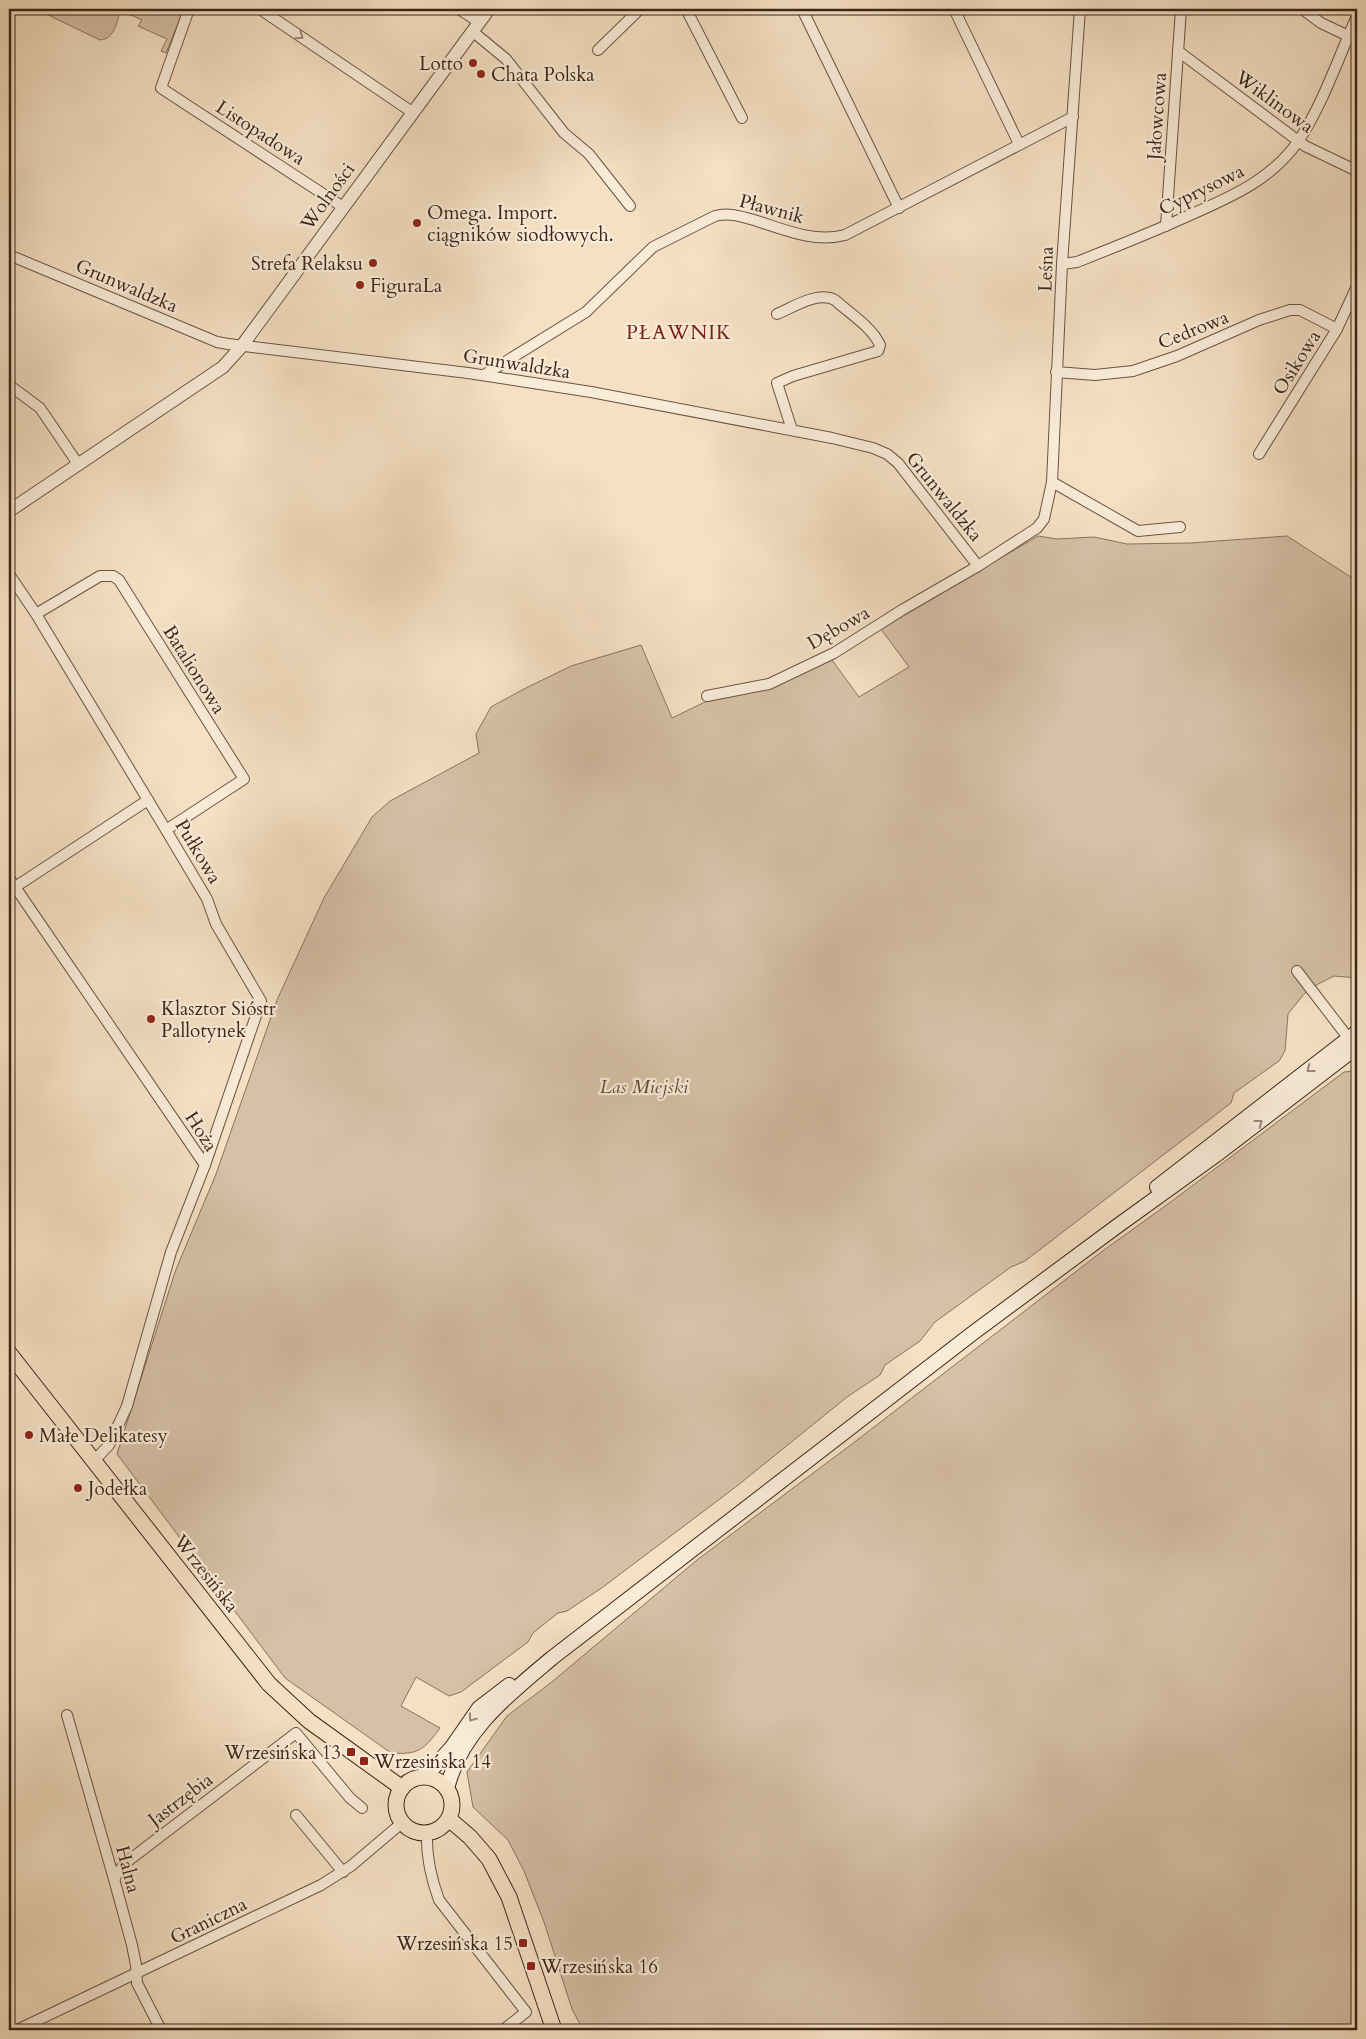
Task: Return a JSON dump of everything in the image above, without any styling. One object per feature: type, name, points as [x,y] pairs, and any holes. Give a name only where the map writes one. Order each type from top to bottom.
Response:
[{"type":"main road","points":[[447,1789],[451,1772],[459,1756],[483,1721],[505,1698],[552,1658],[973,1333],[1220,1152],[1355,1043]]},
{"type":"main road","name":"Wrzesińska","points":[[9,1353],[269,1684],[309,1721],[402,1788]]},
{"type":"main road","points":[[425,1777],[441,1783],[452,1798],[452,1809],[449,1819],[436,1830],[427,1833],[418,1832],[402,1822],[398,1814],[397,1805],[398,1796],[402,1788],[409,1782],[425,1777],[452,1747],[479,1708],[502,1689],[552,1658]]},
{"type":"main road","points":[[449,1819],[470,1837],[489,1859],[508,1897],[554,2030]]},
{"type":"street","name":"Listopadowa","points":[[189,9],[161,88],[343,206]]},
{"type":"street","points":[[260,9],[412,112]]},
{"type":"street","points":[[459,9],[506,59],[564,133],[589,154],[630,206]]},
{"type":"street","name":"Wolności","points":[[9,511],[223,367],[241,347],[489,9]]},
{"type":"street","points":[[598,50],[640,9]]},
{"type":"street","points":[[686,9],[742,118]]},
{"type":"street","points":[[802,9],[899,208]]},
{"type":"street","points":[[954,9],[1019,144]]},
{"type":"street","name":"Leśna","points":[[1037,528],[1044,519],[1052,482],[1062,264],[1080,9]]},
{"type":"street","name":"Jałowcowa","points":[[1166,226],[1181,9]]},
{"type":"street","points":[[1302,9],[1320,23],[1353,38]]},
{"type":"street","name":"Cyprysowa","points":[[1062,264],[1077,262],[1166,226],[1239,194],[1267,175],[1299,140],[1353,38],[1357,16]]},
{"type":"street","name":"Wiklinowa","points":[[1178,51],[1305,146],[1357,171]]},
{"type":"street","name":"Pławnik","points":[[484,375],[586,312],[653,247],[715,216],[722,214],[738,215],[800,234],[831,238],[852,233],[1073,117]]},
{"type":"street","name":"Grunwaldzka","points":[[9,255],[217,342],[241,347],[484,375],[591,392],[792,430],[873,448],[886,454],[898,463],[978,566]]},
{"type":"street","name":"Osikowa","points":[[1259,454],[1337,329],[1357,286]]},
{"type":"street","points":[[777,314],[813,299],[829,297],[835,300],[877,337],[880,345],[878,351],[793,376],[777,383],[792,430]]},
{"type":"street","name":"Cedrowa","points":[[1056,372],[1095,375],[1133,371],[1177,356],[1259,320],[1290,310],[1300,310],[1337,329]]},
{"type":"street","points":[[9,385],[40,408],[78,464]]},
{"type":"street","points":[[1052,482],[1138,531],[1180,527]]},
{"type":"street","name":"Dębowa","points":[[708,696],[769,684],[834,652],[978,566],[1037,528]]},
{"type":"street","name":"Pułkowa","points":[[9,574],[36,614],[207,899],[216,924],[261,1002],[205,1165]]},
{"type":"street","name":"Batalionowa","points":[[36,614],[100,576],[113,576],[119,580],[244,779],[166,830]]},
{"type":"street","points":[[12,889],[148,800]]},
{"type":"street","name":"Hoża","points":[[9,878],[12,889],[205,1165],[171,1252],[127,1406],[109,1445],[94,1461]]},
{"type":"street","points":[[1297,971],[1355,1043]]},
{"type":"street","name":"Halna","points":[[67,1715],[132,1945],[137,1983],[161,2030]]},
{"type":"street","name":"Jastrzębia","points":[[114,1879],[124,1864],[296,1733],[350,1798],[362,1808]]},
{"type":"street","points":[[296,1816],[343,1872]]},
{"type":"street","name":"Graniczna","points":[[17,2030],[322,1885],[343,1872],[402,1822]]},
{"type":"street","points":[[427,1833],[426,1850],[432,1882],[440,1900],[526,2012],[503,2030]]},
{"type":"street","points":[[109,1860],[124,1864]]},
{"type":"street","points":[[310,2030],[317,2030]]},
{"type":"green space","points":[[43,9],[121,9],[117,24],[112,33],[105,39],[100,40],[42,12]]},
{"type":"green space","points":[[131,9],[184,9],[166,53],[161,51],[167,39],[138,26],[142,20],[129,14]]},
{"type":"green space","name":"Las Miejski","points":[[1038,536],[1057,539],[1094,537],[1127,544],[1190,543],[1287,536],[1357,581],[1357,978],[1334,976],[1304,994],[1288,1014],[1285,1051],[1279,1061],[1234,1093],[1231,1103],[1025,1261],[1011,1267],[935,1322],[920,1341],[885,1365],[880,1375],[847,1397],[737,1486],[603,1587],[567,1611],[558,1613],[533,1633],[528,1642],[461,1692],[449,1696],[416,1677],[401,1706],[440,1728],[420,1750],[408,1753],[391,1753],[285,1678],[117,1454],[175,1272],[216,1174],[277,1000],[324,898],[372,817],[390,801],[479,753],[476,734],[491,707],[522,690],[571,666],[641,645],[672,718],[705,702],[770,688],[832,660],[859,697],[909,667],[881,629]]},
{"type":"green space","points":[[1354,1071],[1357,1075],[1357,2030],[583,2030],[572,2009],[544,1922],[524,1871],[508,1840],[473,1807],[467,1772],[507,1716],[553,1681],[697,1560],[852,1444],[1104,1250],[1344,1072]]},
{"type":"place","name":"Lotto","points":[[473,63]]},
{"type":"place","name":"Chata Polska","points":[[481,74]]},
{"type":"place","name":"Omega. Import. ciągników siodłowych.","points":[[417,223]]},
{"type":"place","name":"Strefa Relaksu","points":[[373,263]]},
{"type":"place","name":"FiguraLa","points":[[360,285]]},
{"type":"place","name":"Klasztor Sióstr Pallotynek","points":[[151,1019]]},
{"type":"place","name":"Małe Delikatesy","points":[[29,1435]]},
{"type":"place","name":"Jodełka","points":[[78,1488]]},
{"type":"place","name":"Wrzesińska 13","points":[[351,1752]]},
{"type":"place","name":"Wrzesińska 14","points":[[364,1761]]},
{"type":"place","name":"Wrzesińska 15","points":[[523,1943]]},
{"type":"place","name":"Wrzesińska 16","points":[[531,1966]]},
{"type":"district","name":"PŁAWNIK","points":[[679,332]]}]
